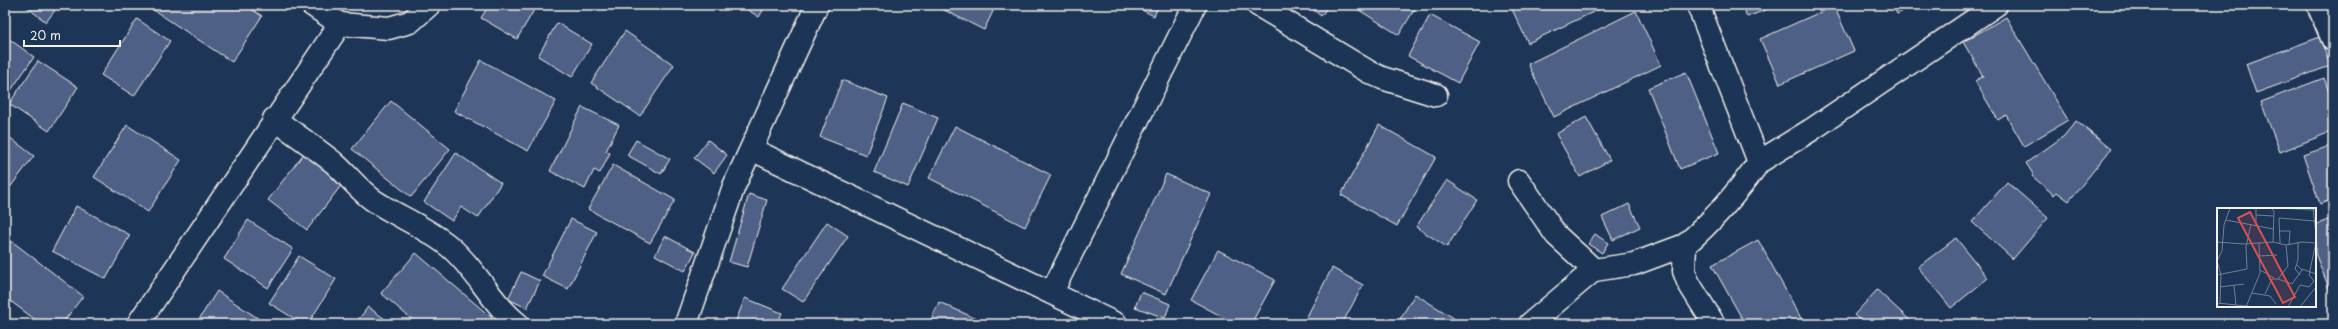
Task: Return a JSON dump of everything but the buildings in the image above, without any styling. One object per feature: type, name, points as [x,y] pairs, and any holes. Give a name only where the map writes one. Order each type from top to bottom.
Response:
[{"type":"street","points":[[312,5],[340,24],[389,28],[410,22],[429,5]]},
{"type":"street","points":[[686,324],[734,186],[817,5]]},
{"type":"street","points":[[1052,292],[1195,5]]},
{"type":"street","points":[[1258,5],[1369,72],[1382,78],[1436,95]]},
{"type":"street","points":[[1698,5],[1759,162]]},
{"type":"street","points":[[1530,324],[1594,270],[1634,264],[1685,245],[1705,227],[1736,194],[1759,162],[1812,130],[1996,5]]},
{"type":"street","points":[[2318,5],[2333,40]]},
{"type":"street","points":[[138,324],[274,119],[340,24]]},
{"type":"street","points":[[274,119],[334,163],[362,192],[378,204],[423,227],[450,247],[475,272],[503,312],[518,324]]},
{"type":"street","points":[[751,148],[1116,324]]},
{"type":"street","points":[[1519,181],[1556,235],[1594,270]]},
{"type":"street","points":[[1685,245],[1684,271],[1688,282],[1714,324]]}]
